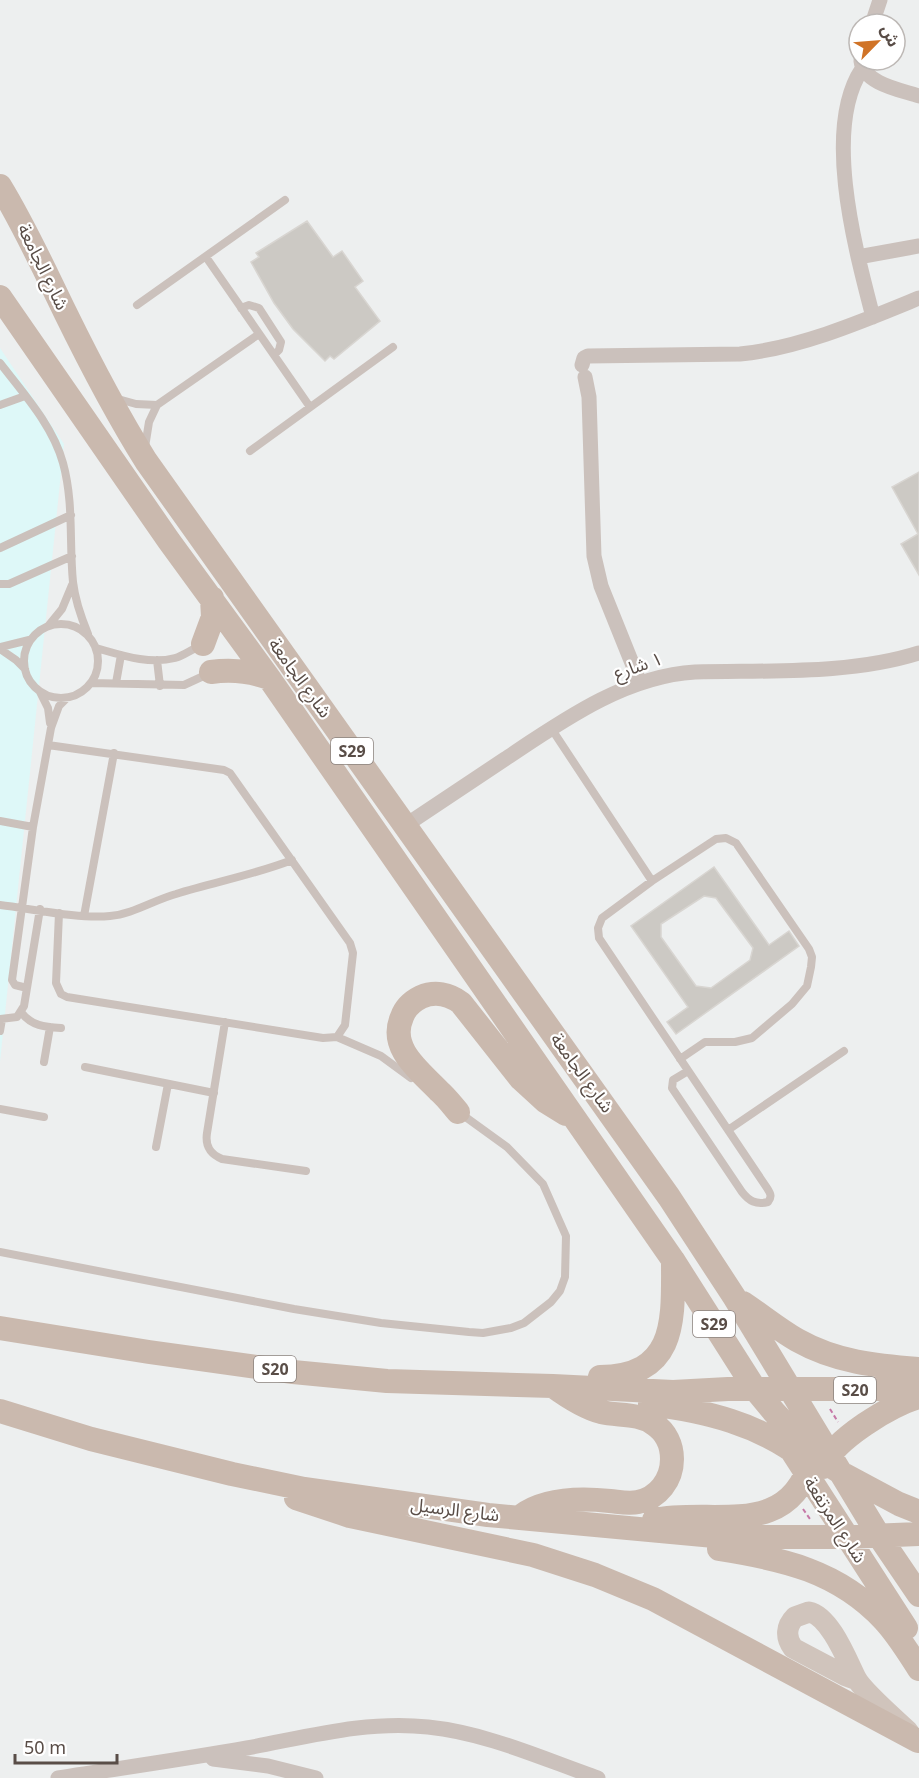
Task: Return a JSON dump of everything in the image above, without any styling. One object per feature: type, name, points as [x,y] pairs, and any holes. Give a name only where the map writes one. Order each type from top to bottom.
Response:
[{"type":"main road","name":"شارع الجامعة","points":[[0,186],[22,222],[106,392],[146,461],[607,1107],[735,1298]]},
{"type":"main road","name":"شارع الجامعة","points":[[0,297],[169,541],[212,598],[218,635],[233,660],[269,678],[673,1260]]},
{"type":"main road","points":[[212,598],[213,617],[218,635]]},
{"type":"main road","points":[[233,660],[235,670],[269,678]]},
{"type":"main road","points":[[458,1112],[407,1057],[399,1043],[399,1027],[404,1012],[416,1000],[430,994],[447,995],[461,1002],[521,1080],[545,1101],[576,1121]]},
{"type":"main road","points":[[493,1384],[533,1377],[626,1375],[644,1368],[659,1354],[668,1336],[673,1315],[673,1260]]},
{"type":"main road","name":"S29","points":[[673,1260],[755,1389]]},
{"type":"main road","points":[[735,1298],[782,1331],[827,1354],[876,1366],[919,1369]]},
{"type":"main road","name":"S29","points":[[735,1298],[791,1389]]},
{"type":"main road","name":"S20","points":[[0,1328],[293,1372],[387,1381],[674,1392],[755,1389],[919,1389]]},
{"type":"main road","points":[[520,1517],[534,1508],[558,1502],[592,1500],[637,1503],[661,1489],[671,1473],[670,1445],[660,1429],[653,1423],[635,1416],[590,1408],[569,1398],[553,1386]]},
{"type":"main road","points":[[581,1387],[606,1398],[709,1413],[747,1426],[788,1446]]},
{"type":"main road","points":[[755,1389],[820,1464],[919,1512]]},
{"type":"main road","name":"شارع المرتفعة","points":[[755,1389],[788,1446],[820,1464],[879,1536],[919,1595]]},
{"type":"main road","name":"شارع المرتفعة","points":[[791,1389],[845,1537],[919,1647]]},
{"type":"main road","points":[[629,1528],[643,1522],[675,1517],[758,1515],[779,1506],[796,1492],[820,1464],[873,1419],[905,1400],[919,1397]]},
{"type":"main road","name":"شارع الرسيل","points":[[0,1411],[91,1439],[232,1474],[304,1489],[477,1513],[725,1537],[845,1537],[919,1533]]},
{"type":"main road","points":[[232,1474],[350,1516],[533,1555],[606,1579],[670,1608],[918,1742]]},
{"type":"main road","points":[[520,1517],[549,1528],[578,1534],[756,1554],[795,1564],[828,1577],[860,1598],[894,1632],[919,1669]]},
{"type":"main road","points":[[857,1680],[918,1742]]},
{"type":"street","points":[[858,72],[849,93],[845,123],[846,192],[858,257],[873,317]]},
{"type":"street","points":[[866,72],[868,77],[919,96]]},
{"type":"street","points":[[858,257],[919,246]]},
{"type":"street","points":[[640,683],[601,586],[594,556],[589,397],[583,371],[584,358],[763,352],[873,317],[919,298]]},
{"type":"street","name":"١ شارع","points":[[406,825],[551,728],[640,683],[675,673],[852,667],[919,653]]},
{"type":"street","points":[[58,1778],[192,1758],[348,1729],[401,1725],[445,1729],[480,1737],[598,1778]]},
{"type":"street","points":[[192,1758],[230,1760],[268,1766],[316,1778]]},
{"type":"lane","points":[[137,305],[285,200]]},
{"type":"lane","points":[[206,257],[310,407]]},
{"type":"lane","points":[[241,308],[249,305],[259,308],[281,342],[279,350],[274,355]]},
{"type":"lane","points":[[146,461],[146,432],[157,405],[259,334]]},
{"type":"lane","points":[[250,451],[393,348]]},
{"type":"lane","points":[[0,363],[48,429],[59,452],[66,477],[71,515],[73,581],[79,608],[88,634],[96,648],[98,670],[92,683],[79,694],[67,698],[56,698],[39,691]]},
{"type":"lane","points":[[106,392],[115,398],[136,405],[157,405]]},
{"type":"lane","points":[[0,405],[25,396]]},
{"type":"lane","points":[[0,548],[71,515]]},
{"type":"lane","points":[[0,584],[9,584],[72,556]]},
{"type":"lane","points":[[0,648],[29,640],[49,625],[67,600],[73,581]]},
{"type":"lane","points":[[49,625],[67,624],[88,634]]},
{"type":"lane","points":[[96,648],[121,655],[157,660],[176,658],[218,635]]},
{"type":"lane","points":[[25,669],[24,657],[29,640]]},
{"type":"lane","points":[[0,648],[25,669],[48,708],[51,728]]},
{"type":"lane","points":[[116,683],[121,655]]},
{"type":"lane","points":[[157,660],[160,686]]},
{"type":"lane","points":[[92,683],[184,686],[233,660]]},
{"type":"lane","points":[[27,988],[15,985],[12,980],[21,908],[51,728],[54,716],[67,698]]},
{"type":"lane","points":[[551,728],[652,881]]},
{"type":"lane","points":[[48,745],[224,770],[231,774],[343,931],[353,953],[345,1025],[337,1037]]},
{"type":"lane","points":[[84,916],[114,753]]},
{"type":"lane","points":[[0,821],[33,826]]},
{"type":"lane","points":[[680,1059],[705,1042],[744,1041],[759,1033],[807,986],[812,957],[804,939],[736,843],[726,838],[716,839],[652,881],[602,918],[598,928],[599,938],[688,1071],[771,1194],[768,1202],[757,1203],[746,1197],[674,1092],[673,1080],[688,1071]]},
{"type":"lane","points":[[0,904],[84,916],[121,915],[175,894],[213,885],[292,860]]},
{"type":"lane","points":[[0,1031],[1,1019],[17,1017],[21,1012],[40,909]]},
{"type":"lane","points":[[0,1252],[294,1310],[483,1333],[511,1328],[536,1315],[560,1291],[565,1277],[566,1236],[543,1184],[507,1148],[381,1056],[337,1037],[323,1038],[66,997],[58,989],[55,977],[60,913]]},
{"type":"lane","points":[[21,1012],[31,1022],[61,1028]]},
{"type":"lane","points":[[225,1022],[206,1138],[208,1147],[214,1155],[222,1159],[306,1171]]},
{"type":"lane","points":[[44,1062],[50,1027]]},
{"type":"lane","points":[[728,1130],[844,1051]]},
{"type":"lane","points":[[85,1067],[214,1093]]},
{"type":"lane","points":[[156,1147],[168,1084]]},
{"type":"lane","points":[[0,1109],[44,1117]]},
{"type":"shaded area","points":[[0,348],[64,444],[0,1062]]},
{"type":"building","points":[[307,221],[333,257],[342,251],[363,281],[355,287],[380,321],[334,359],[330,356],[325,361],[293,329],[274,303],[251,262],[259,257],[256,253]]},
{"type":"building","points":[[919,472],[919,575],[901,544],[918,534],[892,487]]},
{"type":"building","points":[[714,867],[769,945],[789,931],[799,946],[676,1034],[667,1022],[688,1007],[631,926]],"holes":[[[704,896],[716,898],[753,948],[750,960],[711,988],[696,986],[661,937],[661,924]]]}]
